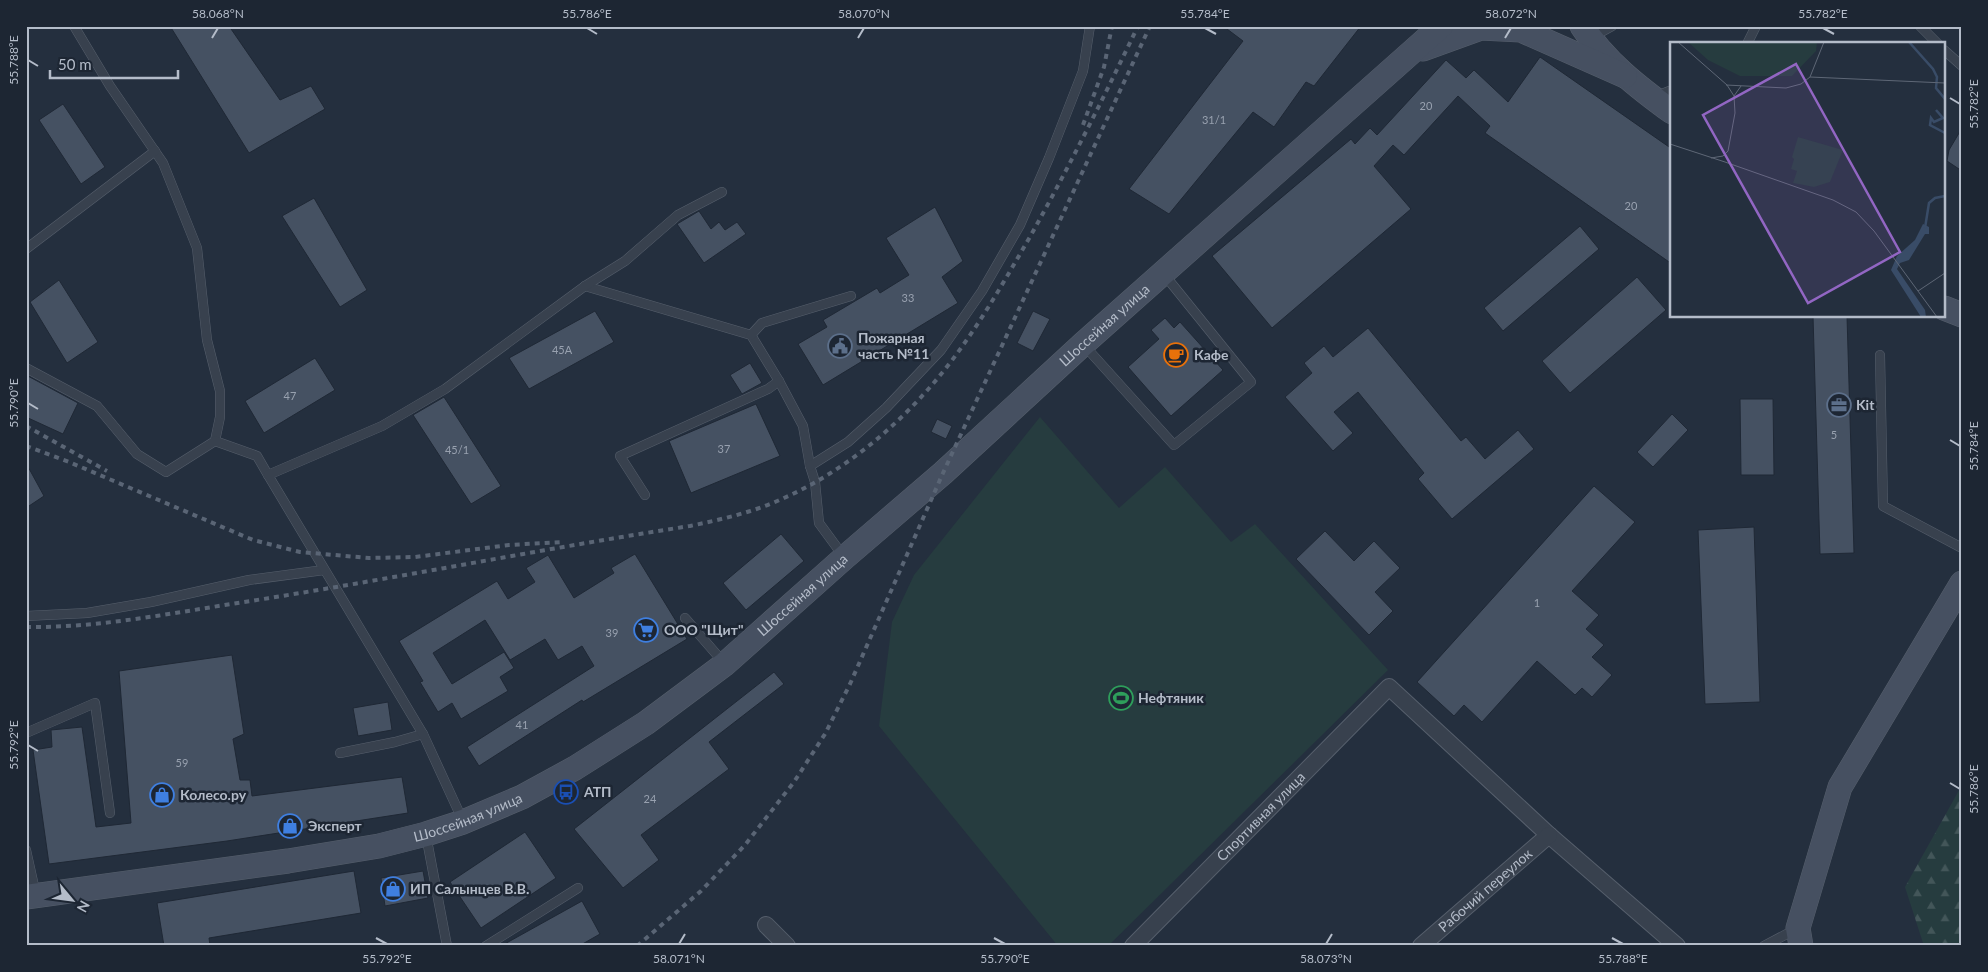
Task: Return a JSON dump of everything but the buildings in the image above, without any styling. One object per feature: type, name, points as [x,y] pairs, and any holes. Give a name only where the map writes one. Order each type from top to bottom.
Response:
[{"type":"main road","name":"Шоссейная улица","points":[[31,896],[288,861],[379,846],[463,822],[522,797],[575,768],[646,723],[725,664],[943,473],[1163,272],[1441,26]]},
{"type":"main road","points":[[1412,53],[1481,28],[1518,28],[1530,30],[1547,26]]},
{"type":"main road","points":[[1518,28],[1662,94],[1670,108]]},
{"type":"main road","points":[[1586,32],[1626,76]]},
{"type":"main road","points":[[1946,309],[1962,315]]},
{"type":"main road","points":[[1800,937],[1840,788],[1962,583]]},
{"type":"street","name":"Спортивная улица","points":[[1133,946],[1389,687],[1549,835]]},
{"type":"street","name":"Рабочий переулок","points":[[1422,946],[1549,835]]},
{"type":"street","points":[[1549,835],[1677,946]]},
{"type":"street","points":[[766,925],[787,946]]},
{"type":"lane","points":[[26,368],[97,406],[137,454],[166,472],[215,441],[220,417],[220,391],[207,340],[197,248],[163,163],[110,86],[74,26]]},
{"type":"lane","points":[[810,466],[848,442],[886,408],[941,350],[982,291],[1020,225],[1049,158],[1083,71],[1090,26]]},
{"type":"lane","points":[[1586,32],[1612,26]]},
{"type":"lane","points":[[1748,42],[1756,26]]},
{"type":"lane","points":[[1920,26],[1936,42]]},
{"type":"lane","points":[[1946,52],[1962,66]]},
{"type":"lane","points":[[26,249],[155,151]]},
{"type":"lane","points":[[268,475],[382,426],[445,389],[585,286],[625,261],[678,215],[722,192]]},
{"type":"lane","points":[[1083,344],[1174,445],[1251,382],[1163,272]]},
{"type":"lane","points":[[585,286],[751,335],[803,426],[810,466],[815,482],[819,524],[844,558]]},
{"type":"lane","points":[[751,335],[762,323],[852,296]]},
{"type":"lane","points":[[1880,355],[1883,506],[1962,548]]},
{"type":"lane","points":[[645,495],[620,456],[768,389],[779,381]]},
{"type":"lane","points":[[215,441],[257,456],[423,734],[463,822]]},
{"type":"lane","points":[[26,616],[104,611],[249,580],[324,570]]},
{"type":"lane","points":[[685,618],[725,664]]},
{"type":"lane","points":[[26,732],[95,703],[110,813]]},
{"type":"lane","points":[[340,753],[395,742],[423,734]]},
{"type":"lane","points":[[426,834],[447,946]]},
{"type":"lane","points":[[26,850],[31,896]]},
{"type":"lane","points":[[486,946],[578,888]]},
{"type":"lane","points":[[1764,946],[1800,937]]},
{"type":"green space","name":"Нефтяник","points":[[1040,417],[1119,508],[1165,467],[1231,542],[1255,524],[1388,670],[1108,946],[1058,946],[879,726],[892,622],[914,575]]},
{"type":"green space","points":[[1962,785],[1962,946],[1924,946],[1905,887]]},
{"type":"railway","points":[[1083,125],[1104,67],[1112,26]]},
{"type":"railway","points":[[26,627],[81,625],[163,615],[690,526],[750,511],[784,498],[810,485],[835,470],[882,435],[925,393],[961,348],[998,292],[1031,235],[1086,132],[1138,26]]},
{"type":"railway","points":[[637,946],[701,891],[745,845],[794,782],[825,734],[850,684],[943,473],[1150,26]]},
{"type":"railway","points":[[26,426],[107,471]]},
{"type":"railway","points":[[26,446],[69,462],[253,540],[300,552],[369,558],[415,557],[509,545],[562,542]]},
{"type":"place","name":"Пожарная часть №11","points":[[840,346]]},
{"type":"place","name":"Кафе","points":[[1176,355]]},
{"type":"place","name":"Kit","points":[[1839,405]]},
{"type":"place","name":"ООО \"Щит\"","points":[[646,630]]},
{"type":"place","name":"Нефтяник","points":[[1121,698]]},
{"type":"place","name":"АТП","points":[[566,792]]},
{"type":"place","name":"Колесо.ру","points":[[162,795]]},
{"type":"place","name":"Эксперт","points":[[290,826]]},
{"type":"place","name":"ИП Салынцев В.В.","points":[[393,889]]}]
